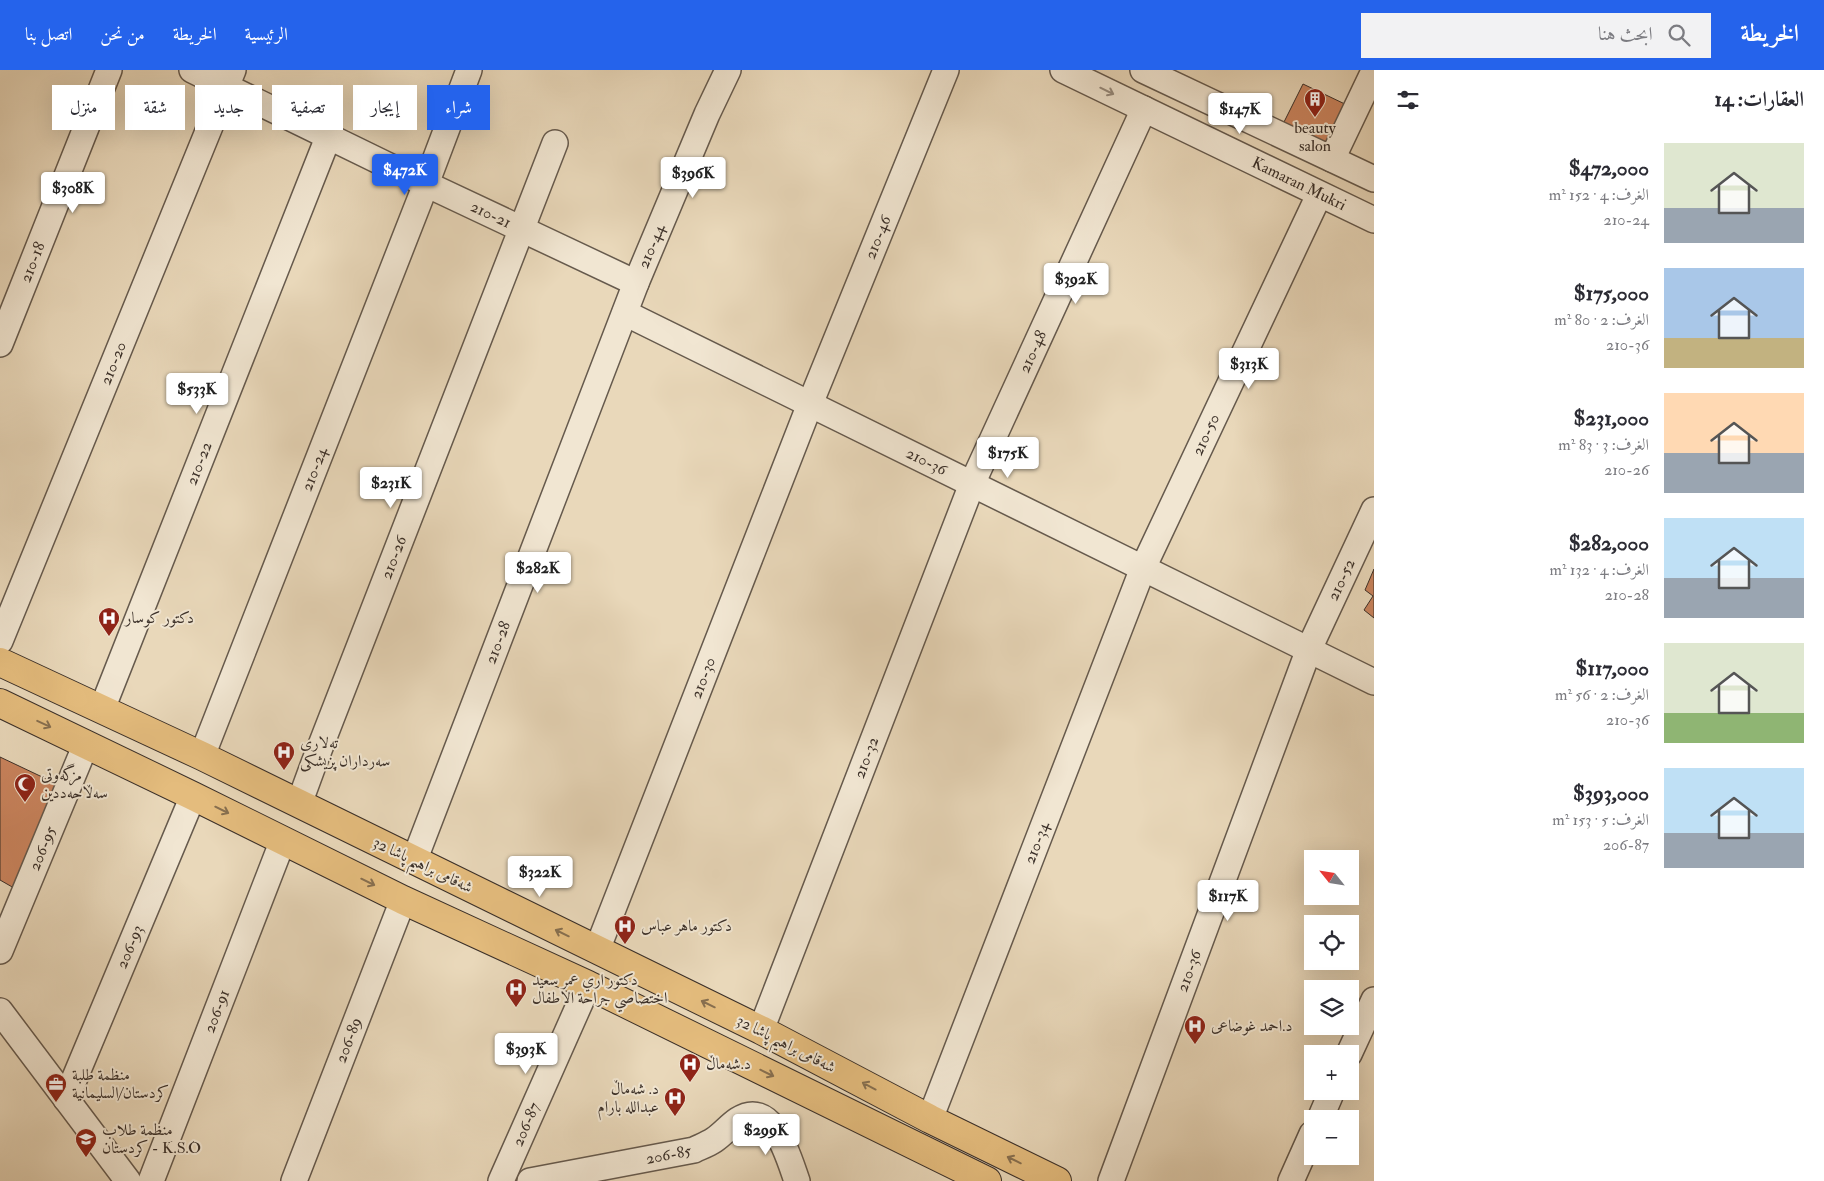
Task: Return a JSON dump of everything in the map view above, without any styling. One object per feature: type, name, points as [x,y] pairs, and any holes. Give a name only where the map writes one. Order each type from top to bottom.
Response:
[{"type":"main road","name":"شەقامی براهیم پاشا 32","points":[[0,662],[202,756],[762,1030],[930,1119],[1057,1181]]},
{"type":"main road","name":"شەقامی براهیم پاشا 32","points":[[0,704],[193,796],[403,900],[588,985],[987,1181]]},
{"type":"street","name":"210-18","points":[[0,344],[109,70]]},
{"type":"street","name":"210-21","points":[[192,70],[229,78],[329,135],[426,184],[636,283]]},
{"type":"street","name":"210-24","points":[[202,756],[469,70]]},
{"type":"street","name":"210-44","points":[[625,313],[707,114],[728,70]]},
{"type":"street","name":"210-46","points":[[810,404],[946,70]]},
{"type":"street","name":"Kamaran Mukri","points":[[1063,70],[1374,220]]},
{"type":"street","points":[[1332,159],[1374,71]]},
{"type":"street","points":[[1154,72],[1228,110],[1374,179]]},
{"type":"street","name":"210-20","points":[[0,640],[229,78]]},
{"type":"street","name":"210-48","points":[[972,484],[1144,109]]},
{"type":"street","points":[[1214,143],[1228,110]]},
{"type":"street","name":"210-22","points":[[102,709],[329,135]]},
{"type":"street","name":"210-21","points":[[522,228],[555,143]]},
{"type":"street","name":"210-50","points":[[1143,568],[1319,194]]},
{"type":"street","name":"210-26","points":[[299,804],[522,228]]},
{"type":"street","name":"210-36","points":[[625,313],[1374,682]]},
{"type":"street","name":"210-28","points":[[414,860],[625,313]]},
{"type":"street","name":"210-30","points":[[597,950],[810,404]]},
{"type":"street","name":"210-32","points":[[762,1030],[972,484]]},
{"type":"street","name":"210-52","points":[[1309,650],[1374,510]]},
{"type":"street","name":"210-34","points":[[930,1119],[1143,568]]},
{"type":"street","name":"210-36","points":[[1111,1181],[1309,650]]},
{"type":"street","name":"206-95","points":[[0,952],[86,744]]},
{"type":"street","name":"206-93","points":[[66,1099],[193,796]]},
{"type":"street","name":"206-91","points":[[151,1181],[283,840]]},
{"type":"street","name":"206-89","points":[[294,1181],[403,900]]},
{"type":"street","name":"206-87","points":[[500,1181],[588,985]]},
{"type":"street","points":[[1353,1045],[1374,1000]]},
{"type":"street","points":[[0,1011],[128,1181]]},
{"type":"street","name":"206-85","points":[[537,1180],[694,1150],[714,1140],[739,1119],[753,1115],[768,1120],[778,1132],[797,1181]]},
{"type":"street","points":[[1291,1181],[1304,1152]]},
{"type":"building","name":"beauty salon","points":[[1303,84],[1349,106],[1327,152],[1280,130]]},
{"type":"building","points":[[1374,569],[1374,618],[1364,610],[1373,596],[1365,590]]},
{"type":"building","name":"مزگەوتی سەڵاحەددین","points":[[0,757],[57,784],[14,888],[0,880]]},
{"type":"place","name":"beauty salon","points":[[1315,118]]},
{"type":"place","name":"دكتور كوسار","points":[[109,637]]},
{"type":"place","name":"تەلاری سەرداران پزیشکی","points":[[284,771]]},
{"type":"place","name":"مزگەوتی سەڵاحەددین","points":[[25,803]]},
{"type":"place","name":"دكتور ماهر عباس","points":[[625,945]]},
{"type":"place","name":"دكتور اري عمر سعيد اختصاصي جراحة الاطفال","points":[[516,1008]]},
{"type":"place","name":"د.احمد غوضاعی","points":[[1195,1045]]},
{"type":"place","name":"د.شەماڵ","points":[[690,1083]]},
{"type":"place","name":"منظمة طلبة كردستان/السليمانية","points":[[56,1103]]},
{"type":"place","name":"د. شەماڵ عبداللە بارام","points":[[675,1117]]},
{"type":"place","name":"منظمة طلاب كردستان - K.S.O","points":[[86,1158]]}]
